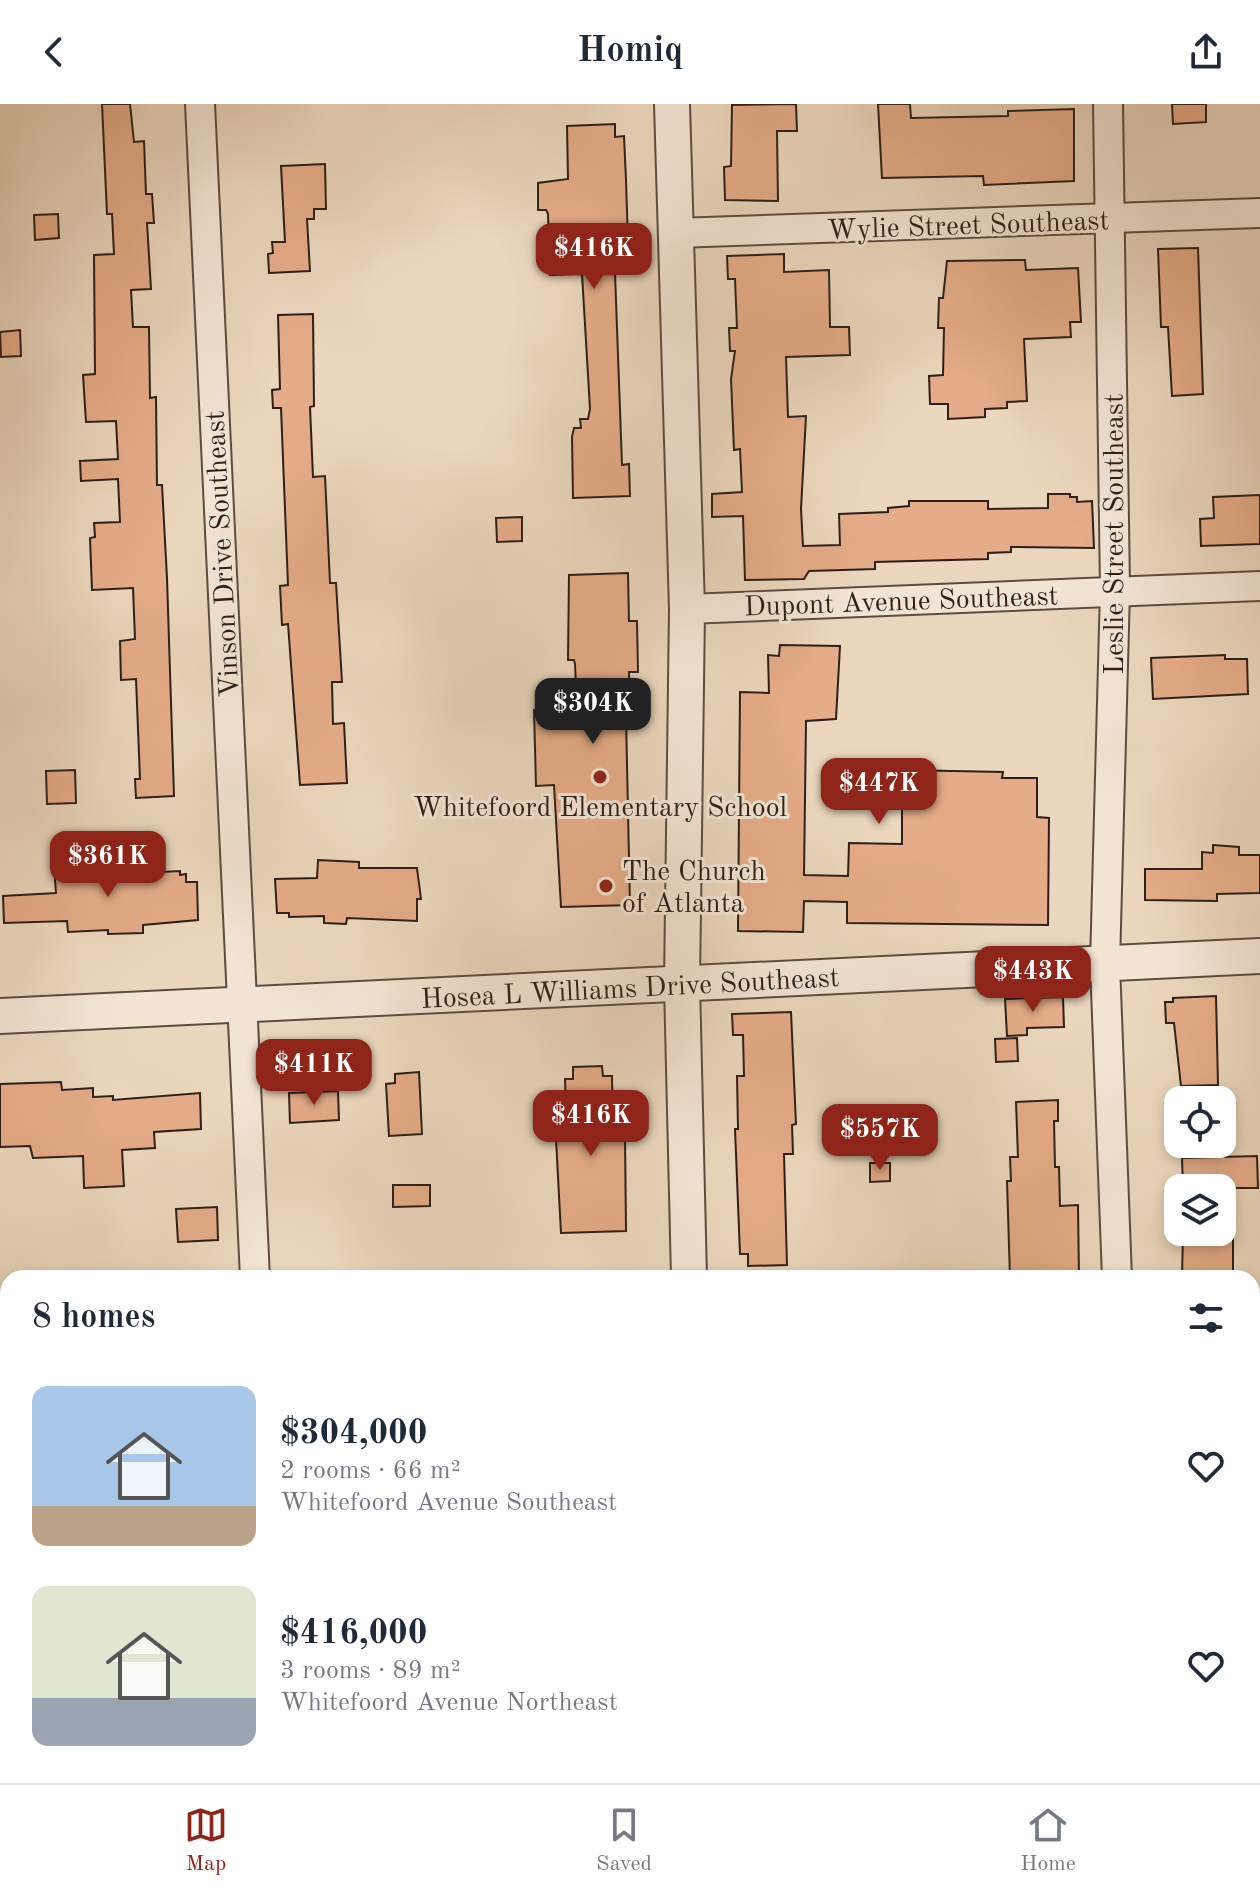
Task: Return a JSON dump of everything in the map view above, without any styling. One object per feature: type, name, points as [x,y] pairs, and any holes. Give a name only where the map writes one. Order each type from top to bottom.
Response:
[{"type":"street","name":"Vinson Drive Southeast","points":[[200,104],[255,1270]]},
{"type":"street","points":[[672,104],[687,609],[682,984],[689,1270]]},
{"type":"street","name":"Leslie Street Southeast","points":[[1108,104],[1115,590],[1105,964],[1117,1270]]},
{"type":"street","name":"Wylie Street Southeast","points":[[676,233],[1260,213]]},
{"type":"street","name":"Dupont Avenue Southeast","points":[[687,609],[1260,586]]},
{"type":"street","name":"Hosea L Williams Drive Southeast","points":[[0,1016],[1260,956]]},
{"type":"building","points":[[102,104],[130,104],[134,142],[144,141],[146,194],[152,194],[154,223],[147,223],[151,289],[131,290],[133,327],[149,327],[150,398],[156,397],[157,485],[162,485],[174,796],[136,798],[135,779],[140,779],[136,679],[121,680],[120,641],[135,639],[133,588],[92,590],[90,538],[95,537],[94,523],[120,522],[118,479],[81,481],[80,461],[118,459],[116,421],[86,422],[83,375],[95,374],[94,255],[114,254],[112,214],[107,214]]},
{"type":"building","points":[[796,104],[797,131],[777,131],[778,201],[725,200],[724,167],[731,166],[732,105]]},
{"type":"building","points":[[878,104],[910,104],[911,118],[1008,116],[1008,111],[1074,109],[1074,181],[984,185],[983,176],[882,178]]},
{"type":"building","points":[[1172,104],[1206,104],[1206,122],[1173,124]]},
{"type":"building","points":[[615,124],[615,137],[624,136],[626,180],[629,273],[615,273],[622,465],[629,464],[630,496],[573,498],[572,437],[574,428],[581,428],[580,419],[588,419],[590,409],[582,274],[550,275],[548,214],[546,210],[538,210],[538,183],[568,179],[567,126]]},
{"type":"building","points":[[325,164],[326,209],[314,209],[314,219],[307,219],[310,271],[269,273],[268,254],[273,253],[272,242],[285,242],[281,166]]},
{"type":"building","points":[[58,214],[59,238],[35,240],[34,215]]},
{"type":"building","points":[[1198,248],[1203,394],[1172,396],[1168,327],[1161,327],[1158,249]]},
{"type":"building","points":[[784,254],[784,272],[829,270],[830,327],[849,327],[850,355],[786,357],[788,417],[806,416],[801,509],[803,546],[840,545],[839,514],[888,512],[888,508],[909,506],[909,501],[988,501],[988,509],[1048,508],[1048,494],[1070,494],[1070,497],[1077,497],[1077,502],[1092,501],[1094,548],[1011,547],[1011,552],[988,553],[988,559],[875,562],[875,569],[809,571],[804,579],[745,580],[743,516],[712,517],[712,494],[742,492],[740,449],[734,450],[731,379],[735,351],[730,351],[729,328],[737,328],[735,279],[728,279],[727,256]]},
{"type":"building","points":[[1025,260],[1026,270],[1078,268],[1081,322],[1070,322],[1071,337],[1024,339],[1027,401],[1007,402],[1007,408],[985,409],[985,417],[948,419],[948,404],[930,404],[929,376],[943,375],[944,328],[938,328],[939,298],[943,298],[947,261]]},
{"type":"building","points":[[313,314],[314,406],[310,407],[313,477],[325,476],[330,583],[336,583],[342,682],[332,682],[333,724],[344,723],[347,783],[300,785],[288,624],[282,625],[280,586],[288,585],[281,408],[273,408],[272,390],[280,389],[278,315]]},
{"type":"building","points":[[20,330],[21,356],[1,357],[0,332]]},
{"type":"building","points":[[1260,495],[1260,544],[1201,546],[1200,519],[1214,518],[1213,497]]},
{"type":"building","points":[[522,517],[522,541],[497,542],[496,518]]},
{"type":"building","points":[[628,573],[629,621],[637,621],[638,672],[629,672],[630,717],[626,717],[630,905],[561,907],[554,785],[536,786],[534,710],[577,709],[575,664],[574,660],[568,660],[569,575]]},
{"type":"building","points":[[780,645],[840,646],[836,719],[806,721],[804,875],[848,876],[849,843],[902,844],[902,770],[1003,772],[1002,778],[1037,778],[1037,817],[1049,818],[1048,925],[847,923],[847,902],[804,901],[803,932],[738,931],[740,692],[769,693],[768,655],[779,656]]},
{"type":"building","points":[[1225,655],[1225,659],[1247,659],[1248,694],[1153,699],[1151,658]]},
{"type":"building","points":[[75,770],[76,803],[47,804],[46,771]]},
{"type":"building","points":[[1213,845],[1239,847],[1239,855],[1260,855],[1260,893],[1217,894],[1217,901],[1145,900],[1145,869],[1202,869],[1202,852],[1213,853]]},
{"type":"building","points":[[135,860],[136,869],[141,869],[141,873],[180,871],[180,875],[186,874],[186,882],[197,882],[198,920],[143,925],[143,933],[108,934],[108,930],[68,932],[67,921],[4,923],[3,896],[56,893],[54,867]]},
{"type":"building","points":[[318,860],[359,862],[359,868],[417,868],[421,899],[417,899],[417,921],[347,918],[346,924],[324,923],[324,916],[289,917],[289,913],[277,913],[275,879],[317,878]]},
{"type":"building","points":[[1216,996],[1218,1085],[1181,1086],[1174,1023],[1166,1023],[1165,1002],[1173,1002],[1173,998]]},
{"type":"building","points":[[1063,997],[1064,1027],[1027,1028],[1027,1035],[1007,1036],[1005,999]]},
{"type":"building","points":[[791,1012],[796,1124],[792,1125],[793,1154],[784,1154],[787,1265],[748,1266],[748,1254],[740,1254],[735,1129],[738,1129],[737,1076],[744,1076],[743,1035],[733,1035],[732,1014]]},
{"type":"building","points":[[1017,1038],[1018,1061],[996,1062],[995,1039]]},
{"type":"building","points":[[602,1066],[603,1076],[612,1076],[613,1135],[625,1135],[626,1231],[561,1233],[556,1139],[567,1138],[565,1079],[573,1079],[573,1067]]},
{"type":"building","points":[[419,1072],[422,1134],[389,1136],[386,1084],[395,1083],[395,1074]]},
{"type":"building","points":[[61,1082],[62,1090],[93,1088],[93,1097],[113,1096],[113,1100],[200,1093],[201,1129],[154,1132],[155,1148],[122,1150],[124,1186],[84,1188],[83,1156],[33,1158],[30,1146],[0,1147],[0,1084]]},
{"type":"building","points":[[338,1091],[339,1120],[290,1123],[289,1093]]},
{"type":"building","points":[[1058,1100],[1058,1121],[1054,1121],[1055,1167],[1059,1167],[1060,1206],[1078,1205],[1079,1270],[1010,1270],[1007,1181],[1011,1181],[1010,1157],[1018,1157],[1016,1102]]},
{"type":"building","points":[[1257,1156],[1258,1188],[1236,1188],[1236,1174],[1183,1174],[1182,1158]]},
{"type":"building","points":[[870,1163],[890,1163],[890,1181],[870,1182]]},
{"type":"building","points":[[393,1185],[430,1185],[430,1206],[393,1207]]},
{"type":"building","points":[[217,1207],[218,1240],[178,1242],[176,1209]]},
{"type":"building","points":[[1183,1246],[1233,1246],[1233,1270],[1182,1270]]},
{"type":"place","name":"Whitefoord Elementary School","points":[[600,777]]},
{"type":"place","name":"The Church of Atlanta","points":[[606,886]]}]
